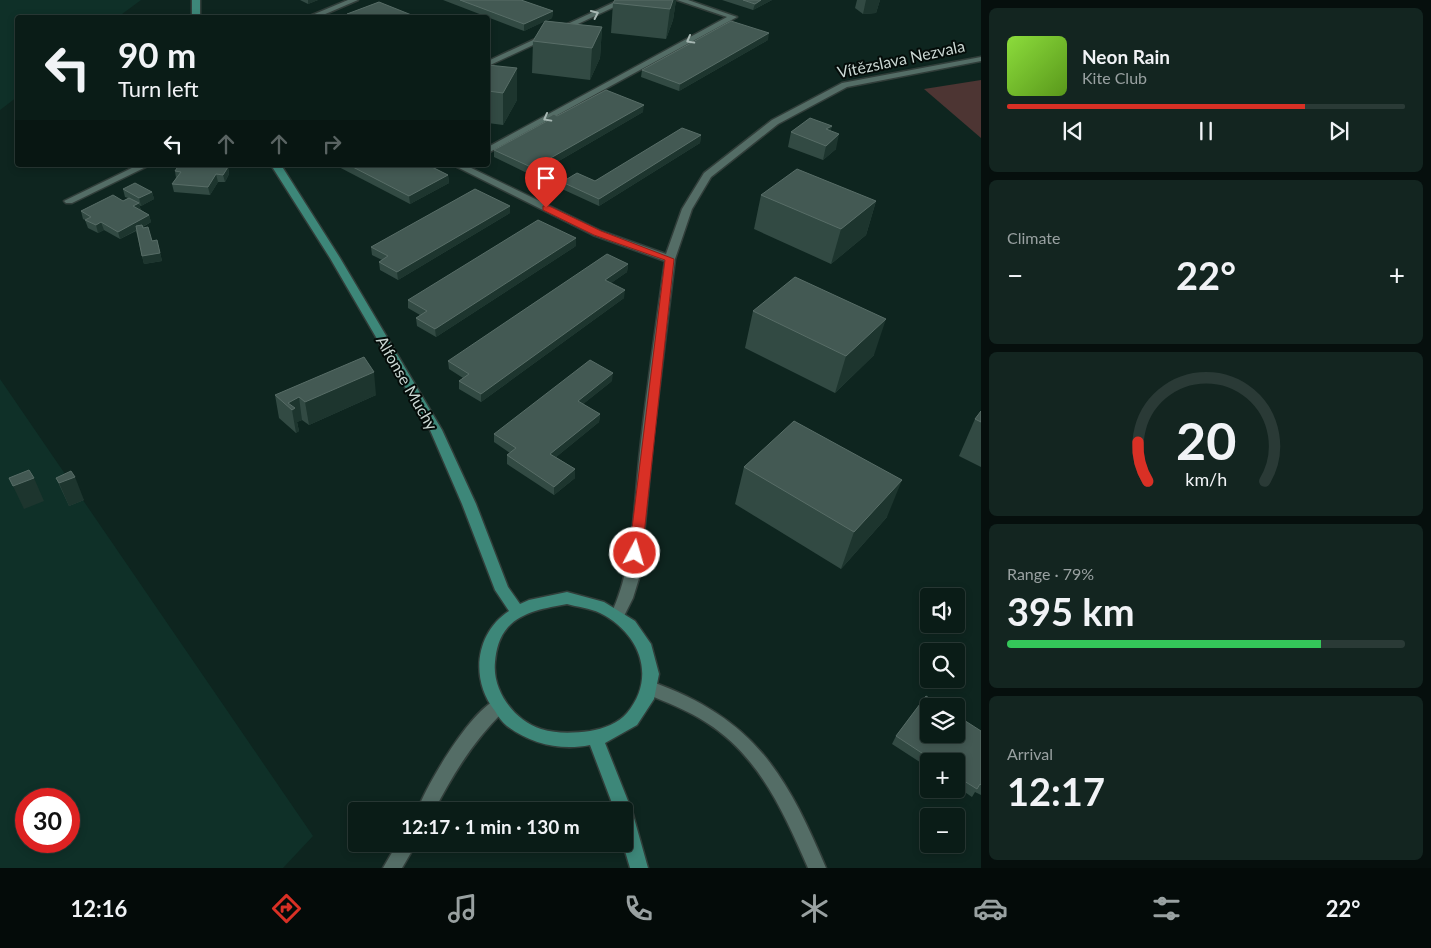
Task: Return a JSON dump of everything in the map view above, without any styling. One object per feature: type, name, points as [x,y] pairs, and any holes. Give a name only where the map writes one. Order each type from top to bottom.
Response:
[{"type":"main road","points":[[196,0],[196,15]]},
{"type":"main road","name":"Alfonse Muchy","points":[[277,167],[334,258],[436,430],[502,590],[517,611]]},
{"type":"main road","points":[[567,598],[585,600],[618,614],[637,633],[649,655],[652,671],[650,688],[643,705],[631,720],[614,731],[595,738],[573,741],[551,739],[531,732],[512,720],[498,706],[484,671],[486,653],[492,637],[502,623],[517,611],[549,599],[567,598]]},
{"type":"main road","points":[[595,738],[619,802]]},
{"type":"main road","points":[[633,847],[639,868]]},
{"type":"street","points":[[316,15],[354,0]]},
{"type":"street","points":[[490,63],[625,0]]},
{"type":"street","points":[[490,149],[733,17],[681,0]]},
{"type":"street","name":"Vítězslava Nezvala","points":[[618,614],[626,598],[633,575],[648,433],[670,259],[687,209],[708,175],[774,122],[845,85],[981,58]]},
{"type":"street","points":[[68,201],[141,167]]},
{"type":"street","points":[[463,167],[597,233],[670,259]]},
{"type":"street","points":[[650,688],[684,700],[706,711],[726,725],[748,746],[767,770],[782,796],[817,868]]},
{"type":"street","points":[[430,802],[456,753],[471,733],[498,706]]},
{"type":"street","points":[[392,868],[402,852]]},
{"type":"shaded area","points":[[0,0],[141,0],[121,15],[15,15],[15,99],[0,110]]},
{"type":"shaded area","points":[[981,80],[981,138],[924,89]]},
{"type":"shaded area","points":[[0,379],[313,836],[283,868],[0,868]]},
{"type":"building","points":[[460,0],[521,0],[553,11],[524,24]]},
{"type":"building","points":[[615,0],[673,0],[670,9],[613,3]]},
{"type":"building","points":[[743,0],[761,0],[755,4]]},
{"type":"building","points":[[379,2],[412,15],[349,15],[347,14]]},
{"type":"building","points":[[545,21],[602,27],[592,48],[533,41]]},
{"type":"building","points":[[731,21],[769,33],[680,84],[642,70]]},
{"type":"building","points":[[490,65],[517,68],[503,93],[490,91]]},
{"type":"building","points":[[606,90],[644,105],[533,168],[494,150],[549,120],[545,119],[554,114],[557,116]]},
{"type":"building","points":[[810,118],[832,126],[826,129],[839,134],[826,146],[791,132]]},
{"type":"building","points":[[682,128],[701,135],[599,199],[562,182],[577,173],[595,181]]},
{"type":"building","points":[[178,167],[228,167],[223,175],[216,174],[208,187],[172,184],[181,172],[175,171]]},
{"type":"building","points":[[353,167],[432,167],[448,175],[409,196]]},
{"type":"building","points":[[797,169],[876,201],[841,229],[761,195]]},
{"type":"building","points":[[135,183],[152,192],[139,198],[123,189]]},
{"type":"building","points":[[475,189],[510,206],[397,272],[379,262],[388,256],[371,247]]},
{"type":"building","points":[[113,195],[123,201],[129,198],[139,203],[133,206],[149,215],[118,232],[101,222],[96,225],[85,220],[91,217],[81,211]]},
{"type":"building","points":[[538,220],[576,238],[435,329],[416,318],[427,311],[408,300]]},
{"type":"building","points":[[142,225],[143,228],[148,227],[152,241],[157,240],[160,253],[142,256],[136,226]]},
{"type":"building","points":[[607,254],[628,264],[605,280],[625,290],[481,394],[459,381],[469,374],[448,361]]},
{"type":"building","points":[[795,277],[886,319],[846,356],[753,311]]},
{"type":"building","points":[[364,357],[374,372],[305,402],[299,397],[288,403],[295,408],[292,410],[275,395]]},
{"type":"building","points":[[590,360],[613,373],[578,401],[600,414],[550,454],[575,469],[554,487],[507,455],[516,448],[494,434]]},
{"type":"building","points":[[981,411],[981,422],[975,419]]},
{"type":"building","points":[[794,421],[902,480],[854,532],[744,467]]},
{"type":"building","points":[[29,470],[34,478],[13,486],[9,478]]},
{"type":"building","points":[[71,471],[75,477],[59,483],[56,478]]},
{"type":"building","points":[[920,704],[920,743],[965,743],[965,721],[981,731],[981,785],[977,789],[965,782],[965,753],[922,753],[896,736]]},
{"type":"route","points":[[546,208],[597,233],[670,259],[635,553]]}]
